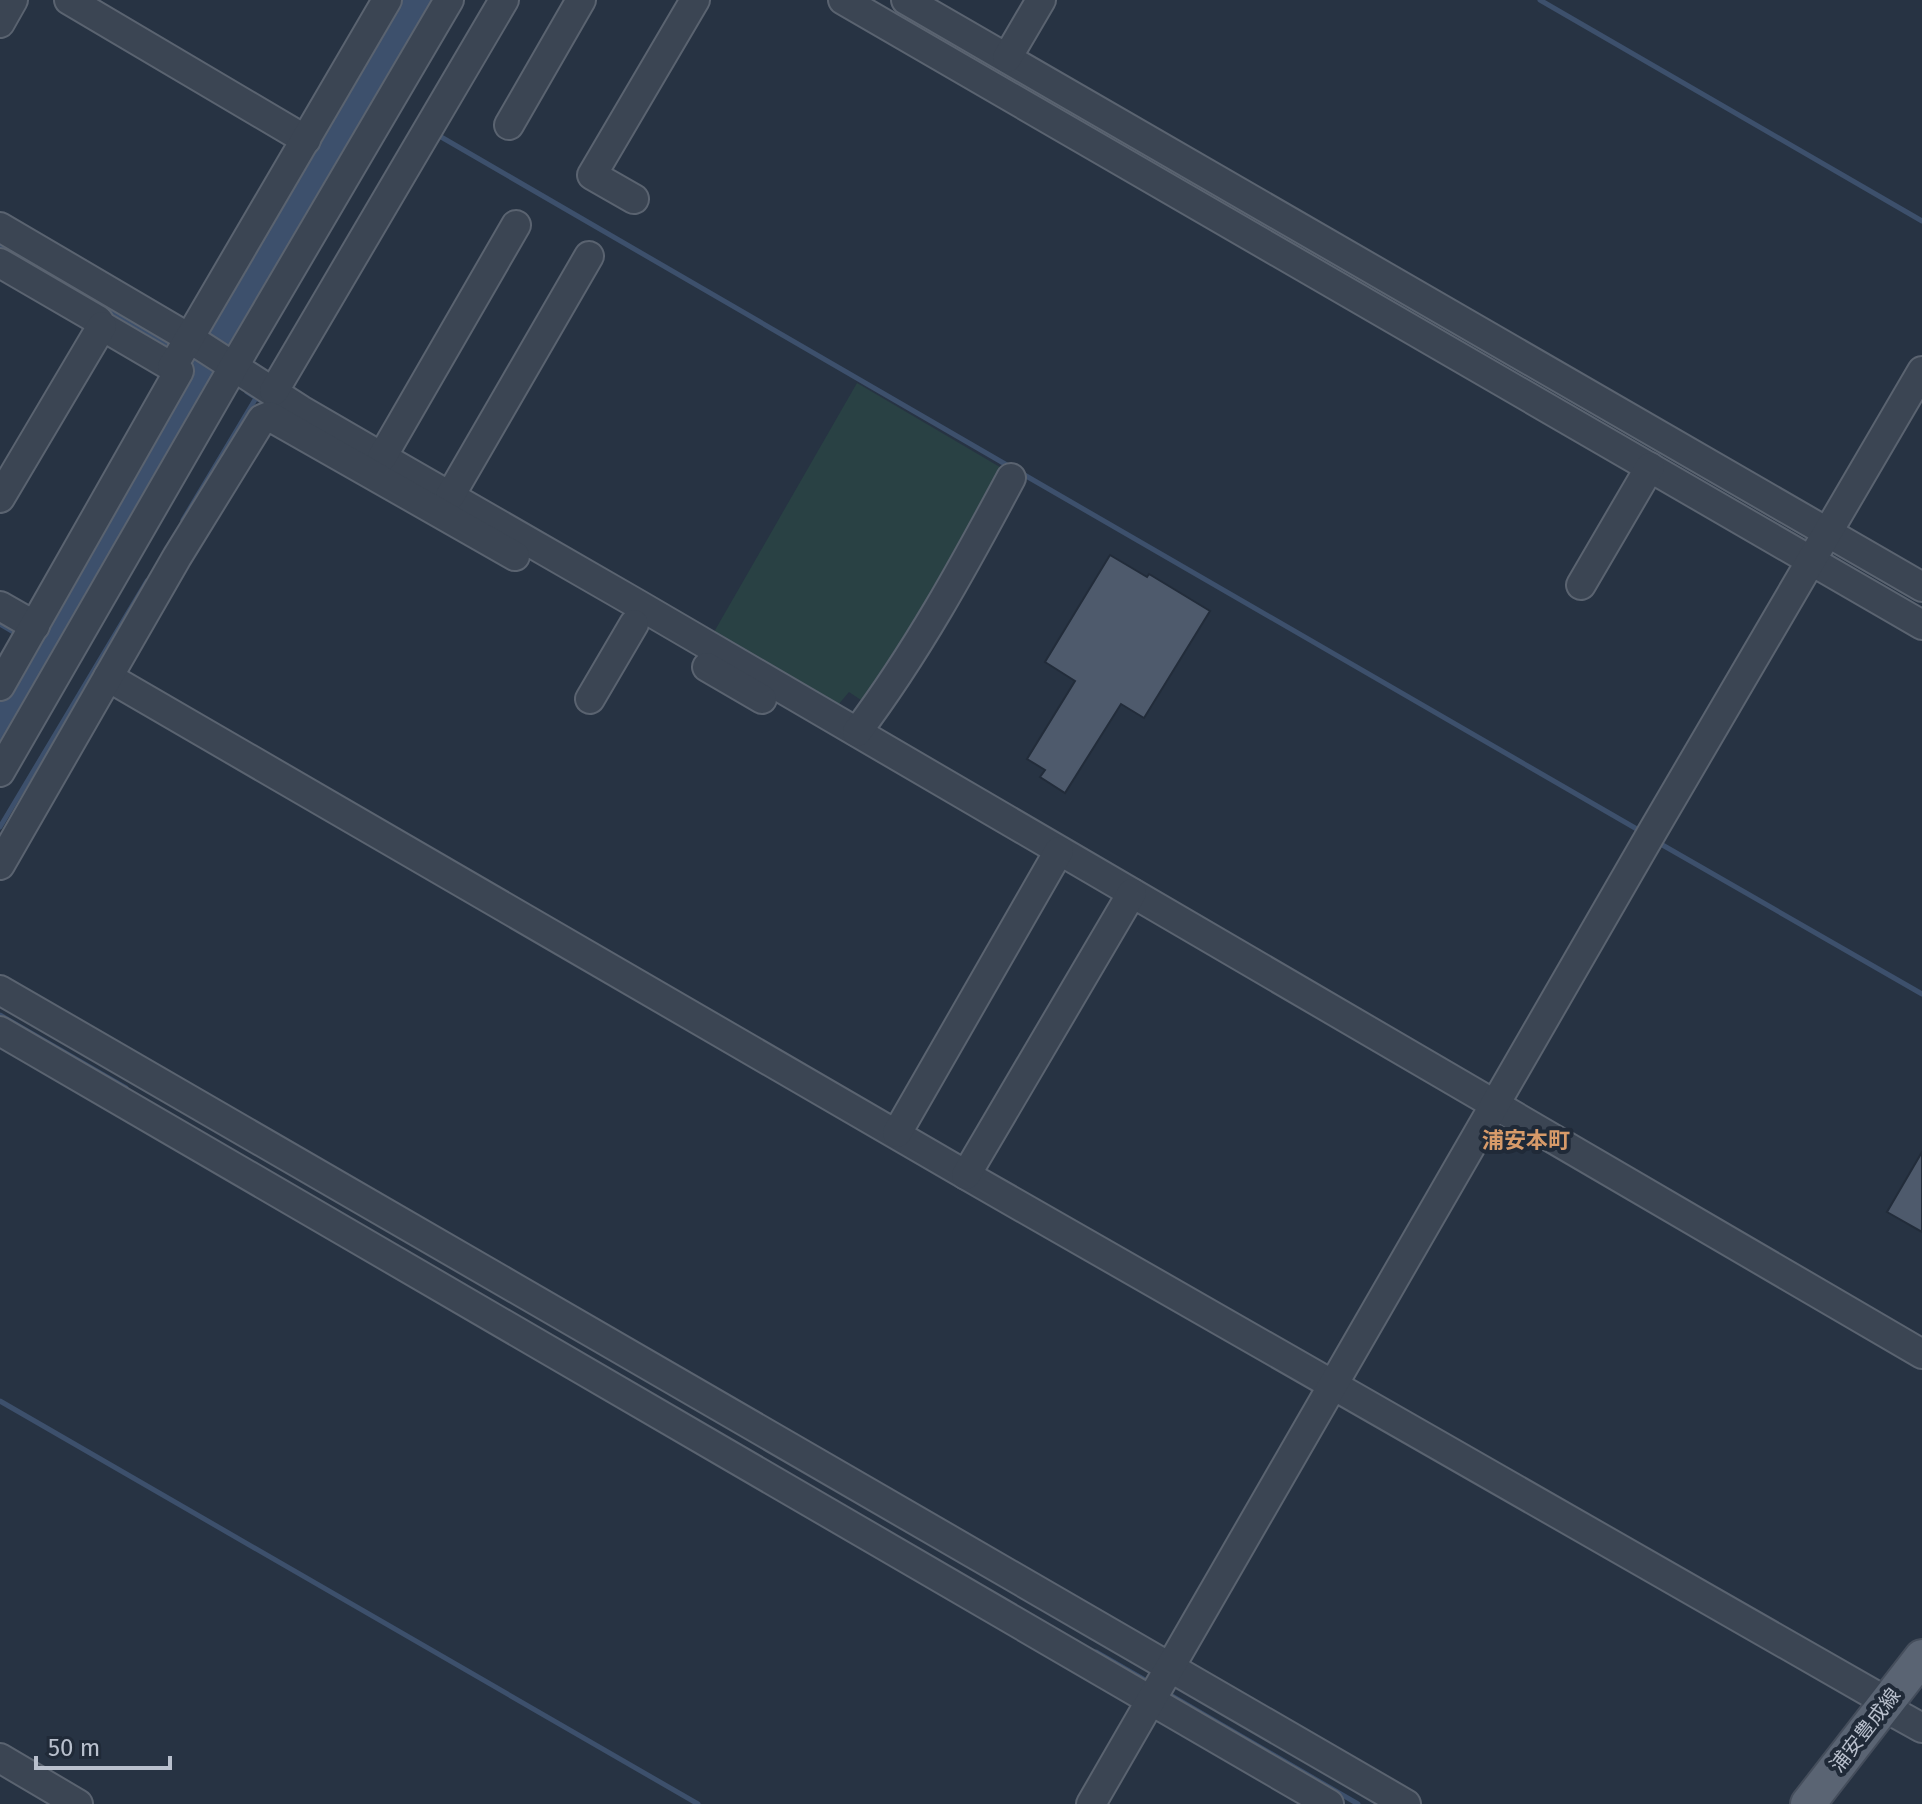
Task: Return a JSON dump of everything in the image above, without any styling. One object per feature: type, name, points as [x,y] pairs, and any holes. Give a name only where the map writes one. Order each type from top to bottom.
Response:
[{"type":"main road","name":"浦安豊成線","points":[[1808,1804],[1922,1657]]},
{"type":"street","points":[[0,23],[13,0]]},
{"type":"street","points":[[69,0],[306,140]]},
{"type":"street","points":[[0,686],[179,371],[184,351],[387,0]]},
{"type":"street","points":[[0,772],[101,667],[138,532],[230,364],[449,0]]},
{"type":"street","points":[[0,865],[101,667],[169,552],[274,404],[504,0]]},
{"type":"street","points":[[509,125],[581,0]]},
{"type":"street","points":[[634,199],[592,175],[695,0]]},
{"type":"street","points":[[843,0],[938,28],[1007,58],[1074,117]]},
{"type":"street","points":[[906,0],[938,28],[1074,117],[1819,548],[1922,625]]},
{"type":"street","points":[[1007,58],[1041,0]]},
{"type":"street","points":[[382,457],[516,225]]},
{"type":"street","points":[[441,501],[589,256]]},
{"type":"street","points":[[8,258],[184,351]]},
{"type":"street","points":[[8,258],[98,320],[102,326],[230,364],[274,404],[633,616],[723,667],[857,732],[1128,901],[1495,1105],[1922,1354]]},
{"type":"street","points":[[0,498],[102,326]]},
{"type":"street","points":[[1091,1804],[1922,371]]},
{"type":"street","points":[[274,404],[382,457],[441,501]]},
{"type":"street","points":[[1581,585],[1652,454]]},
{"type":"street","points":[[857,732],[895,682],[956,582],[1011,478]]},
{"type":"street","points":[[138,532],[169,552]]},
{"type":"street","points":[[1819,548],[1920,583]]},
{"type":"street","points":[[0,606],[35,626]]},
{"type":"street","points":[[590,699],[633,616]]},
{"type":"street","points":[[101,667],[966,1175],[1859,1686],[1922,1728]]},
{"type":"street","points":[[723,667],[762,699]]},
{"type":"street","points":[[897,1133],[1055,858]]},
{"type":"street","points":[[966,1175],[1128,901]]},
{"type":"street","points":[[0,990],[1160,1687],[1329,1804]]},
{"type":"street","points":[[0,1031],[1160,1687],[1406,1804]]},
{"type":"street","points":[[0,1758],[78,1804]]},
{"type":"green space","points":[[857,383],[1010,473],[870,706],[849,692],[838,705],[717,639],[714,632]]},
{"type":"building","points":[[1110,555],[1147,577],[1149,574],[1210,611],[1144,718],[1121,704],[1065,793],[1040,777],[1045,770],[1027,759],[1075,681],[1045,662]]},
{"type":"building","points":[[1922,1152],[1922,1232],[1887,1212]]},
{"type":"waterway","points":[[0,726],[419,0]]},
{"type":"waterway","points":[[1540,0],[1922,221]]},
{"type":"waterway","points":[[436,134],[1012,468]]},
{"type":"waterway","points":[[0,246],[172,346]]},
{"type":"waterway","points":[[188,355],[214,372]]},
{"type":"waterway","points":[[247,392],[266,404]]},
{"type":"waterway","points":[[183,520],[256,398]]},
{"type":"waterway","points":[[1021,473],[1642,832]]},
{"type":"waterway","points":[[0,827],[147,581]]},
{"type":"waterway","points":[[0,624],[17,634]]},
{"type":"waterway","points":[[1659,843],[1922,994]]},
{"type":"waterway","points":[[0,1015],[126,1088]]},
{"type":"waterway","points":[[0,1401],[698,1804]]},
{"type":"waterway","points":[[1096,1652],[1150,1683]]},
{"type":"waterway","points":[[1165,1692],[1358,1804]]},
{"type":"district","name":"浦安本町","points":[[1526,1140]]}]
